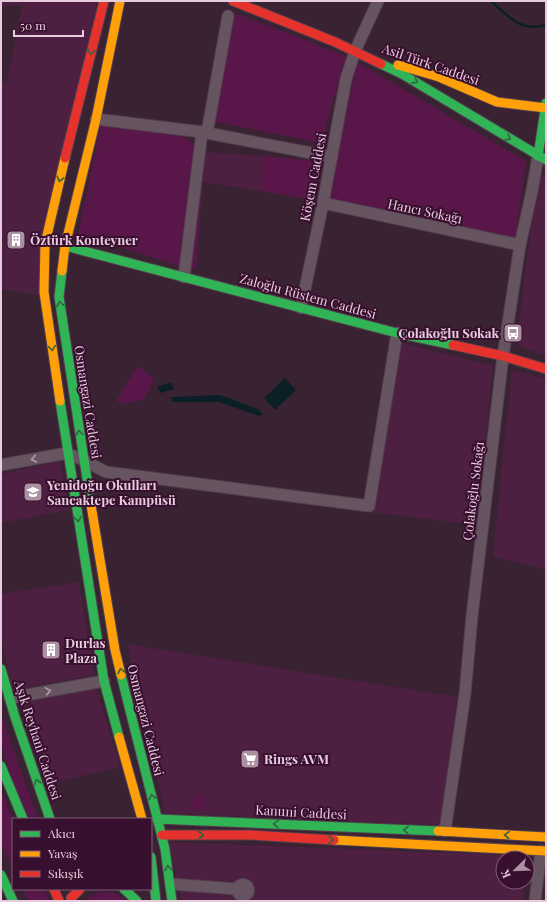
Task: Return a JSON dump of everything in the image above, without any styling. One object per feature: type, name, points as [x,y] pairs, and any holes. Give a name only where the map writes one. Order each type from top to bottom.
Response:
[{"type":"main road","name":"Osmangazi Caddesi","points":[[104,1],[45,244],[44,292],[67,453],[104,681],[142,818]]},
{"type":"main road","name":"Osmangazi Caddesi","points":[[120,1],[96,119],[65,246],[59,297],[83,460],[115,650],[154,821],[162,835],[171,884],[172,901]]},
{"type":"main road","name":"Asil Türk Caddesi","points":[[238,2],[335,42],[402,74],[542,158]]},
{"type":"main road","name":"Asil Türk Caddesi","points":[[355,51],[438,77],[497,102],[546,108]]},
{"type":"main road","points":[[532,107],[538,103],[546,93]]},
{"type":"main road","name":"Asil Türk Caddesi","points":[[477,119],[479,112],[484,106],[497,102]]},
{"type":"main road","points":[[542,158],[546,103]]},
{"type":"main road","name":"Zaloğlu Rüstem Caddesi","points":[[65,246],[397,333],[503,356],[546,369]]},
{"type":"main road","name":"Aşık Reyhani Caddesi","points":[[1,669],[15,717],[50,818]]},
{"type":"main road","points":[[1,766],[23,818]]},
{"type":"main road","name":"Kanuni Caddesi","points":[[154,821],[445,831],[546,837]]},
{"type":"main road","name":"Kanuni Caddesi","points":[[152,831],[162,835],[251,835],[543,851]]},
{"type":"main road","points":[[444,846],[445,831]]},
{"type":"main road","points":[[152,864],[156,901]]},
{"type":"main road","points":[[1,875],[13,901]]},
{"type":"main road","points":[[54,890],[59,901]]},
{"type":"main road","points":[[125,890],[137,901]]},
{"type":"street","name":"Köşem Caddesi","points":[[301,308],[323,203],[346,79],[355,51],[378,1]]},
{"type":"street","points":[[184,277],[205,132],[228,16]]},
{"type":"street","points":[[96,119],[205,132],[332,157]]},
{"type":"street","name":"Çolakoğlu Sokağı","points":[[445,831],[464,694],[503,356],[520,246],[532,191],[542,158]]},
{"type":"street","name":"Hancı Sokağı","points":[[323,203],[520,246]]},
{"type":"street","points":[[1,465],[67,453],[106,472],[369,506],[397,333]]},
{"type":"street","points":[[10,698],[104,681]]},
{"type":"street","points":[[535,901],[543,851]]},
{"type":"street","points":[[171,884],[237,889]]},
{"type":"shaded area","points":[[1,1],[97,1],[37,295],[1,289],[1,83],[7,82],[22,5],[1,7]]},
{"type":"shaded area","points":[[235,13],[346,56],[321,143],[212,121]]},
{"type":"shaded area","points":[[357,62],[526,161],[515,240],[328,199]]},
{"type":"shaded area","points":[[101,124],[181,135],[205,152],[196,269],[180,266],[78,234]]},
{"type":"shaded area","points":[[205,152],[264,156],[261,191],[203,182]]},
{"type":"shaded area","points":[[264,156],[317,161],[312,200],[261,191]]},
{"type":"shaded area","points":[[537,172],[546,177],[546,356],[517,345]]},
{"type":"shaded area","points":[[398,342],[493,366],[477,525],[370,512]]},
{"type":"shaded area","points":[[138,366],[154,379],[144,399],[122,404],[116,401]]},
{"type":"shaded area","points":[[512,370],[546,379],[546,569],[493,556]]},
{"type":"shaded area","name":"Yenidoğu Okulları Sancaktepe Kampüsü","points":[[60,461],[68,510],[1,523],[1,474]]},
{"type":"shaded area","points":[[79,582],[94,675],[13,690],[1,638],[1,594]]},
{"type":"shaded area","points":[[127,644],[457,697],[441,825],[165,813]]},
{"type":"shaded area","points":[[95,686],[120,767],[46,784],[19,703]]},
{"type":"shaded area","points":[[1,715],[38,818],[29,818],[15,788],[1,742]]},
{"type":"shaded area","points":[[1,791],[12,818],[12,866],[1,842]]},
{"type":"shaded area","points":[[197,793],[208,799],[200,811],[191,806]]},
{"type":"shaded area","points":[[169,842],[495,855],[495,890],[524,890],[523,901],[181,901]]},
{"type":"shaded area","points":[[24,890],[44,890],[50,901],[29,901]]},
{"type":"shaded area","points":[[100,891],[114,893],[127,901],[87,901]]},
{"type":"water","points":[[285,378],[296,390],[275,410],[264,398]]},
{"type":"water","points":[[171,382],[174,389],[161,393],[157,387]]},
{"type":"water","points":[[220,395],[258,409],[263,414],[259,416],[219,402],[173,402],[171,397]]},
{"type":"waterway","points":[[491,1],[509,17],[522,25],[537,27],[546,25]]},
{"type":"traffic: fast","points":[[381,64],[402,74],[546,160]]},
{"type":"traffic: fast","points":[[538,156],[546,103]]},
{"type":"traffic: fast","points":[[65,246],[397,333],[453,345]]},
{"type":"traffic: fast","points":[[62,271],[59,297],[91,505]]},
{"type":"traffic: fast","points":[[60,401],[104,681],[119,737]]},
{"type":"traffic: fast","points":[[1,669],[15,717],[50,818]]},
{"type":"traffic: fast","points":[[121,675],[165,849],[172,901]]},
{"type":"traffic: fast","points":[[1,766],[23,818]]},
{"type":"traffic: fast","points":[[157,819],[438,831]]},
{"type":"traffic: fast","points":[[152,866],[156,901]]},
{"type":"traffic: fast","points":[[1,875],[13,901]]},
{"type":"traffic: fast","points":[[125,890],[137,901]]},
{"type":"traffic: slow","points":[[62,271],[65,246],[96,119],[120,1]]},
{"type":"traffic: slow","points":[[398,65],[439,77],[497,102],[546,108]]},
{"type":"traffic: slow","points":[[60,401],[44,292],[45,244],[65,158]]},
{"type":"traffic: slow","points":[[91,505],[115,650],[121,675]]},
{"type":"traffic: slow","points":[[119,737],[142,818]]},
{"type":"traffic: slow","points":[[438,831],[546,837]]},
{"type":"traffic: slow","points":[[334,840],[546,851]]},
{"type":"traffic: jam","points":[[65,158],[104,1]]},
{"type":"traffic: jam","points":[[233,1],[335,42],[381,64]]},
{"type":"traffic: jam","points":[[453,345],[503,356],[546,369]]},
{"type":"traffic: jam","points":[[162,835],[251,835],[334,840]]},
{"type":"traffic: jam","points":[[54,890],[59,901]]},
{"type":"traffic: jam","points":[[71,898],[79,890]]},
{"type":"place","name":"Öztürk Konteyner","points":[[16,240]]},
{"type":"place","name":"Çolakoğlu Sokak","points":[[513,333]]},
{"type":"place","name":"Yenidoğu Okulları Sancaktepe Kampüsü","points":[[33,492]]},
{"type":"place","name":"Durlas Plaza","points":[[51,650]]},
{"type":"place","name":"Rings AVM","points":[[250,759]]}]
